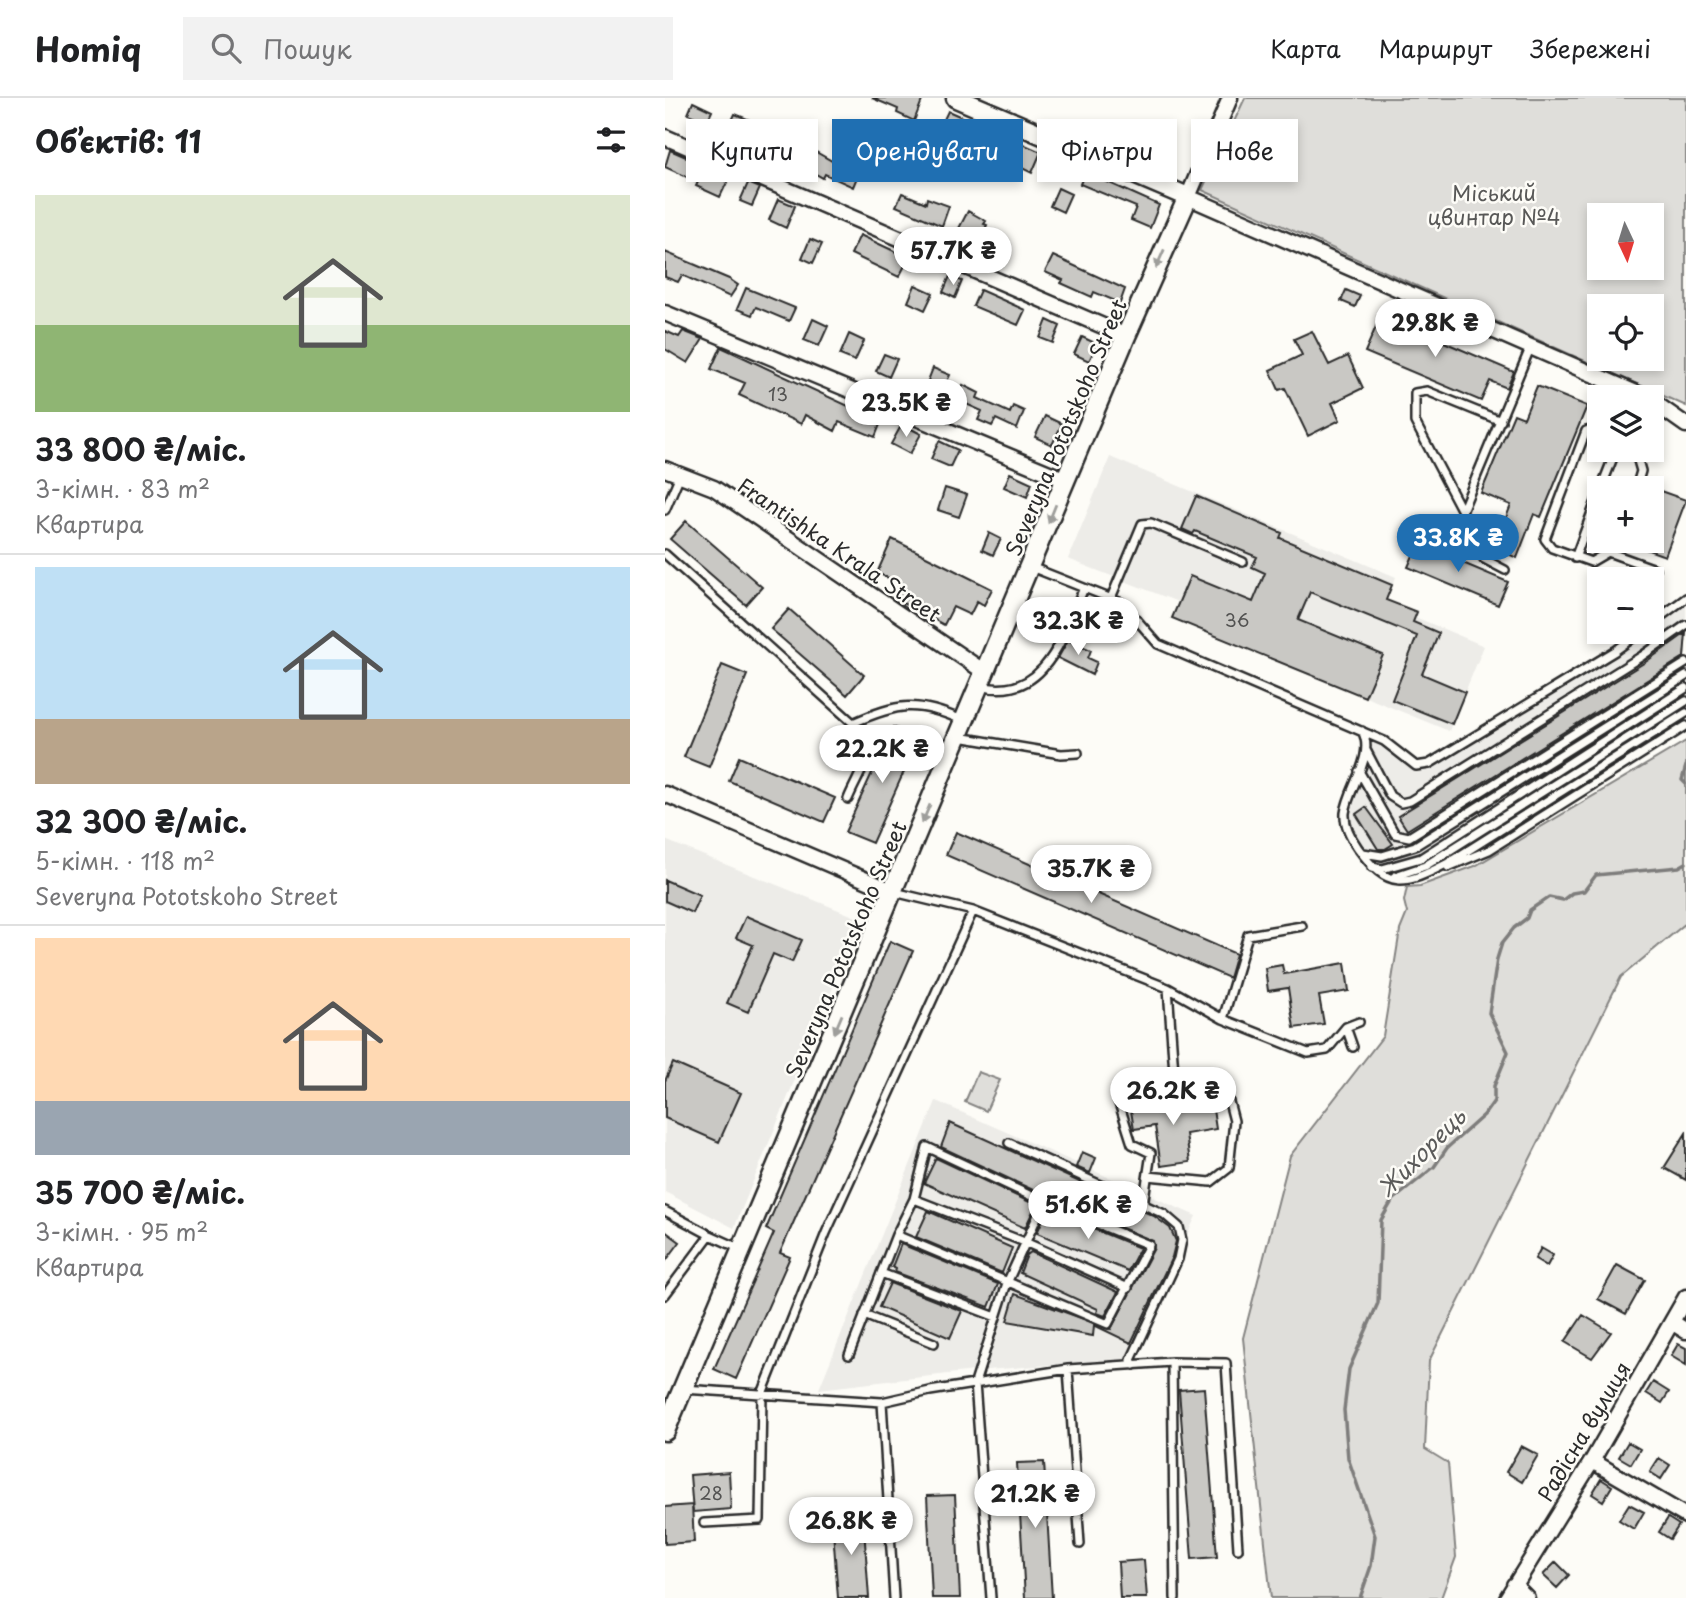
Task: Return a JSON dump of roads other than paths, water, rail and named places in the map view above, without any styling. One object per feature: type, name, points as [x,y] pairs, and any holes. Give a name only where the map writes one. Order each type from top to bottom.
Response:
[{"type":"street","name":"Severyna Pototskoho Street","points":[[666,1424],[894,892],[1126,336],[1230,98]]},
{"type":"street","points":[[964,100],[1615,385]]},
{"type":"street","points":[[665,137],[1126,336]]},
{"type":"street","points":[[665,313],[1066,480]]},
{"type":"street","points":[[1664,409],[1686,425]]},
{"type":"street","name":"Frantishka Krala Street","points":[[665,469],[714,488],[983,680]]},
{"type":"street","points":[[665,794],[894,892]]},
{"type":"street","name":"Радісна вулиця","points":[[1527,1598],[1511,1592],[1592,1461],[1686,1297]]},
{"type":"street","points":[[1672,1322],[1686,1331]]},
{"type":"street","points":[[1592,1461],[1686,1516]]},
{"type":"lane","points":[[1462,511],[1531,346]]},
{"type":"lane","points":[[1501,421],[1427,390],[1415,393],[1415,422],[1484,559],[1505,570]]},
{"type":"lane","points":[[1587,431],[1546,532],[1547,544],[1591,562],[1606,553]]},
{"type":"lane","points":[[665,510],[680,475]]},
{"type":"lane","points":[[1111,598],[1142,524],[1151,523],[1243,562]]},
{"type":"lane","points":[[1576,558],[1587,527]]},
{"type":"lane","points":[[1611,553],[1649,567]]},
{"type":"lane","points":[[665,554],[866,736],[868,748],[848,799]]},
{"type":"lane","points":[[1031,567],[1111,598],[1131,610],[1148,635],[1159,644],[1361,731],[1390,745],[1409,764],[1429,764],[1625,644]]},
{"type":"lane","points":[[983,680],[991,689],[1015,685],[1046,668],[1084,588]]},
{"type":"lane","points":[[1664,614],[1686,598]]},
{"type":"lane","points":[[1365,750],[1389,796],[1401,803],[1410,801],[1642,656],[1686,625]]},
{"type":"lane","points":[[1359,770],[1395,834],[1409,837],[1686,663]]},
{"type":"lane","points":[[1360,850],[1382,856],[1415,846],[1686,676]]},
{"type":"lane","points":[[1371,867],[1382,869],[1421,858],[1686,688]]},
{"type":"lane","points":[[1384,878],[1425,866],[1686,701]]},
{"type":"lane","points":[[853,723],[879,711],[912,705],[938,709],[962,729],[1061,754],[1078,752]]},
{"type":"lane","points":[[1427,874],[1686,713]]},
{"type":"lane","points":[[1361,731],[1366,738],[1365,750],[1345,815],[1346,826],[1371,867],[1384,878],[1414,878],[1489,850],[1686,726]]},
{"type":"lane","points":[[894,892],[973,911],[1168,988],[1223,1019],[1308,1053],[1327,1050],[1346,1027],[1359,1022]]},
{"type":"lane","points":[[704,1523],[760,1520],[762,1394],[826,1233],[973,911]]},
{"type":"lane","points":[[1223,1019],[1248,934],[1302,926]]},
{"type":"lane","points":[[1168,988],[1175,1087]]},
{"type":"lane","points":[[1346,1027],[1353,1047]]},
{"type":"lane","points":[[1143,1205],[1151,1153],[1132,1144],[1122,1123],[1118,1100],[1128,1087],[1175,1087],[1228,1098],[1234,1121],[1229,1168],[1211,1182],[1148,1176]]},
{"type":"lane","points":[[1009,1143],[1164,1214],[1179,1227],[1182,1240],[1178,1259],[1131,1360],[1133,1365]]},
{"type":"lane","points":[[849,1355],[896,1235],[914,1199],[927,1147],[1044,1202],[1149,1245],[1108,1324],[896,1235]]},
{"type":"lane","points":[[914,1199],[1027,1243],[1128,1288]]},
{"type":"lane","points":[[991,1598],[975,1383],[1007,1283],[1044,1202]]},
{"type":"lane","points":[[665,1211],[710,1236],[742,1249]]},
{"type":"lane","points":[[665,1295],[710,1236]]},
{"type":"lane","points":[[881,1273],[996,1317]]},
{"type":"lane","points":[[864,1315],[934,1343]]},
{"type":"lane","points":[[683,1389],[882,1402],[975,1383],[1068,1369],[1172,1362],[1226,1363],[1238,1549]]},
{"type":"lane","points":[[1172,1362],[1175,1598]]},
{"type":"lane","points":[[1068,1369],[1080,1544]]},
{"type":"lane","points":[[882,1402],[894,1598]]},
{"type":"waterway","name":"Жихорець","points":[[1686,766],[1682,780],[1686,784]]},
{"type":"waterway","name":"Жихорець","points":[[1360,1598],[1371,1566],[1375,1536],[1348,1458],[1344,1410],[1349,1369],[1378,1303],[1381,1220],[1392,1201],[1434,1167],[1447,1148],[1484,1115],[1494,1101],[1494,1086],[1508,1052],[1489,1013],[1502,943],[1514,928],[1527,918],[1530,910],[1549,897],[1563,900],[1572,893],[1584,891],[1596,875],[1679,867],[1686,863]]},
{"type":"park label","name":"Міський цвинтар №4","points":[[1494,204]]}]
